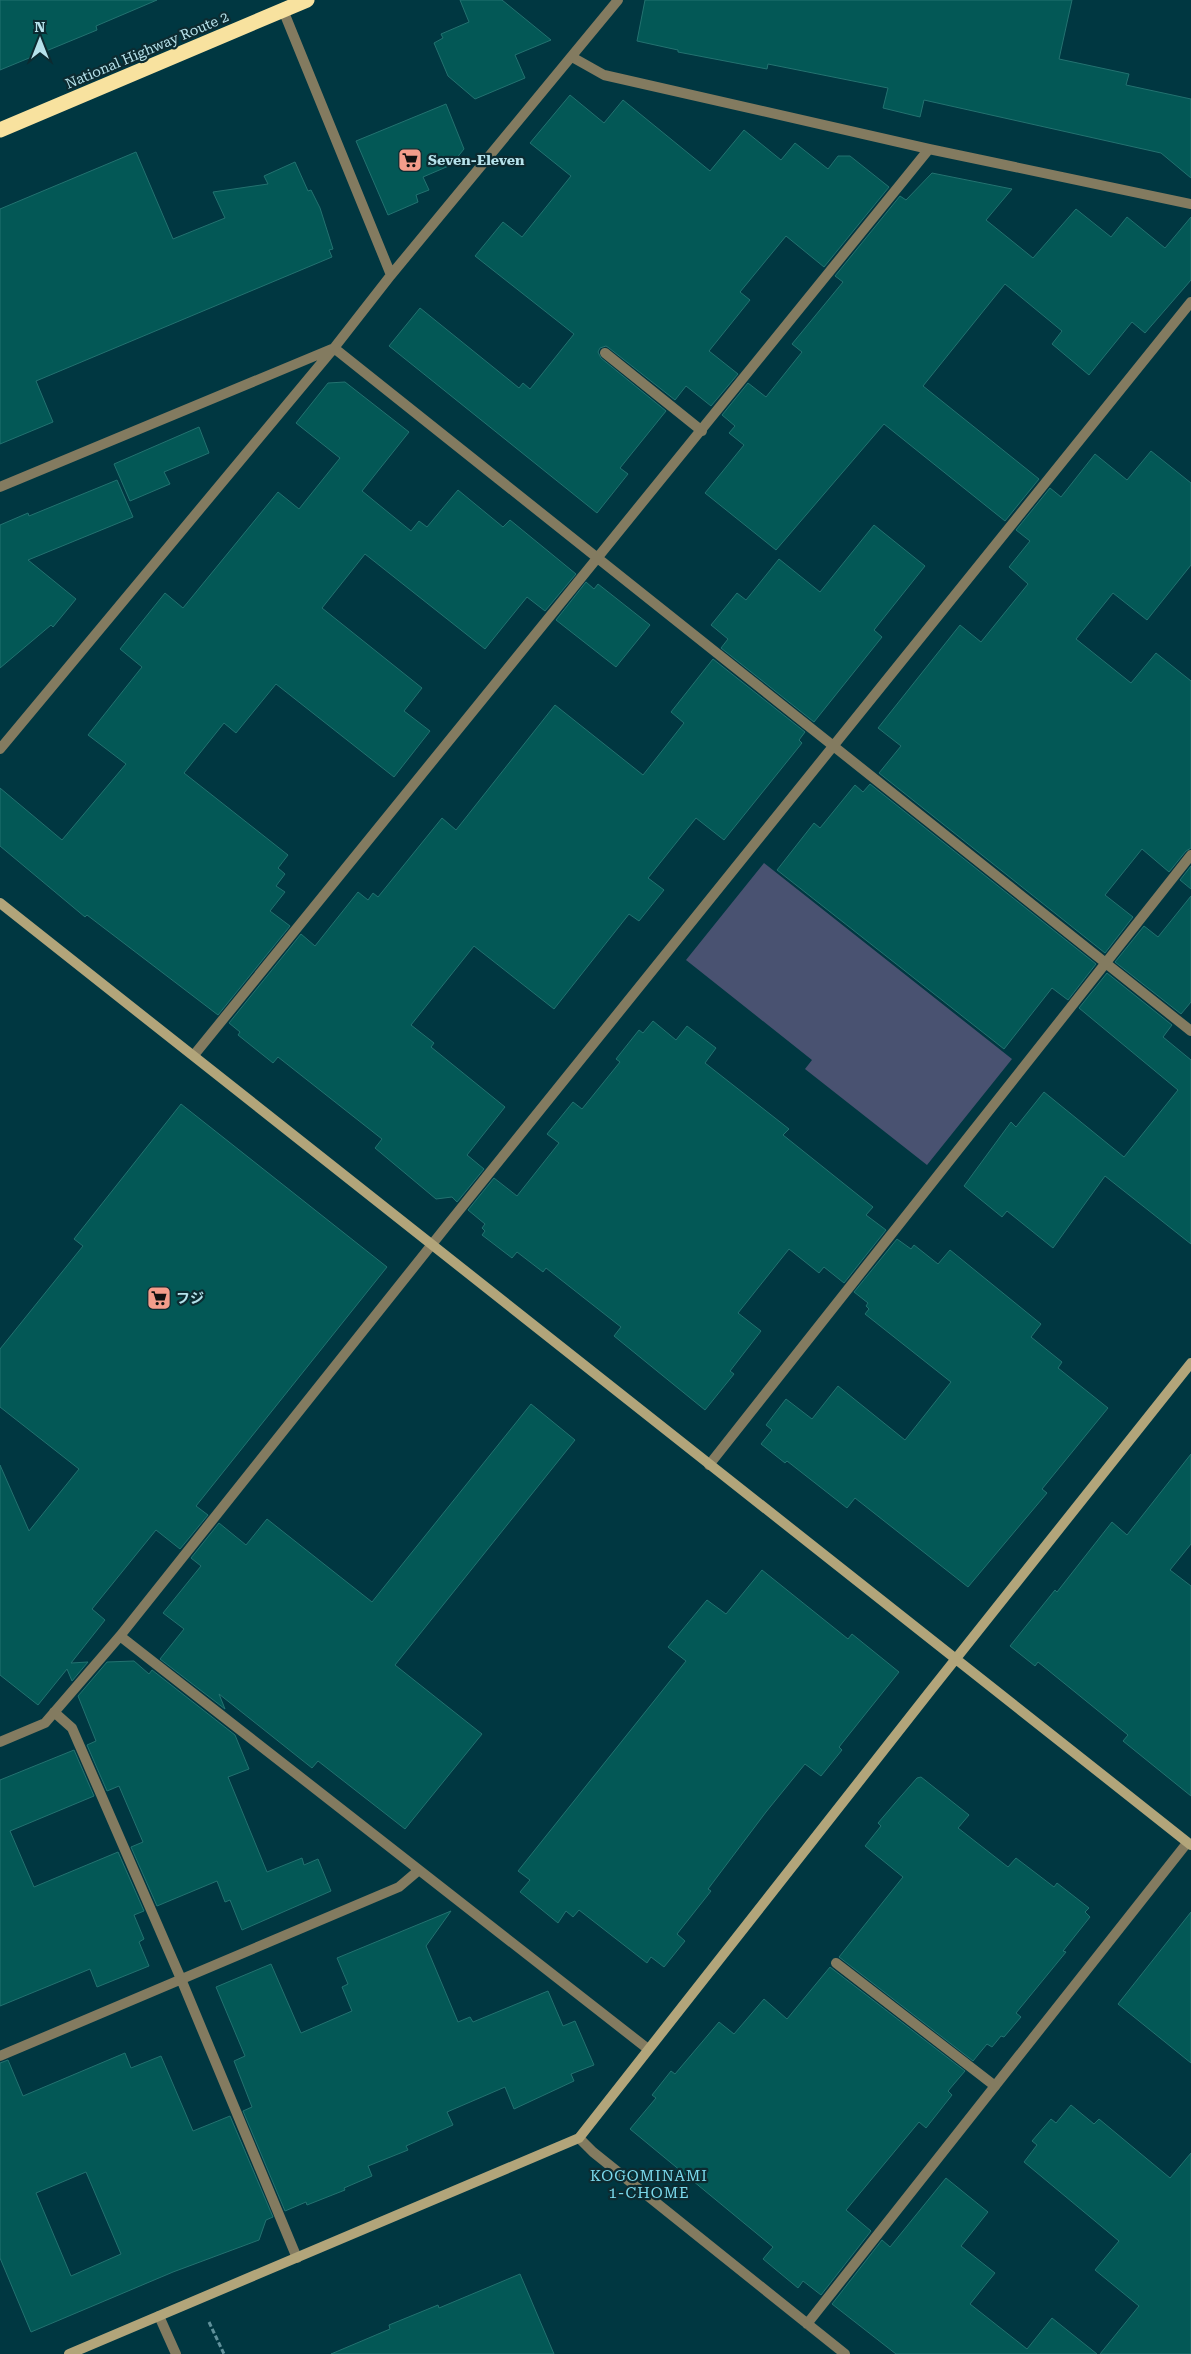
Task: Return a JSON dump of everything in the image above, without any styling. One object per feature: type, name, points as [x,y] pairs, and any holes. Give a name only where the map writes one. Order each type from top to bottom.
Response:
[{"type":"highway","name":"National Highway Route 2","points":[[0,130],[281,5],[307,0]]},
{"type":"street","points":[[0,749],[334,348],[391,275],[618,0]]},
{"type":"street","points":[[281,5],[391,275]]},
{"type":"street","points":[[572,57],[604,75],[929,149],[1191,204]]},
{"type":"street","points":[[194,1055],[929,149]]},
{"type":"street","points":[[0,1742],[44,1722],[120,1636],[432,1244],[1191,302]]},
{"type":"street","points":[[0,486],[334,348]]},
{"type":"street","points":[[334,348],[1191,1031]]},
{"type":"street","points":[[605,353],[702,431]]},
{"type":"street","points":[[709,1464],[1191,854]]},
{"type":"street","points":[[0,903],[1189,1844],[807,2324]]},
{"type":"street","points":[[69,2354],[579,2138],[955,1660],[1190,1366]]},
{"type":"street","points":[[120,1636],[648,2049]]},
{"type":"street","points":[[54,1712],[72,1728],[181,1979],[297,2258]]},
{"type":"street","points":[[0,2056],[399,1887],[419,1870]]},
{"type":"street","points":[[836,1963],[995,2086]]},
{"type":"street","points":[[579,2138],[593,2152],[844,2354]]},
{"type":"street","points":[[159,2316],[176,2354]]},
{"type":"path","points":[[209,2322],[224,2354]]},
{"type":"shaded area","points":[[764,863],[1012,1059],[927,1165],[805,1069],[812,1060],[686,960]]},
{"type":"building","points":[[0,0],[157,0],[96,26],[97,30],[0,70]]},
{"type":"building","points":[[460,0],[502,0],[551,40],[515,55],[525,78],[475,99],[448,76],[434,43],[443,38],[441,34],[469,22]]},
{"type":"building","points":[[645,0],[1072,0],[1059,59],[1129,74],[1126,85],[1191,99],[1191,178],[1161,153],[924,100],[920,117],[883,108],[888,88],[768,64],[767,69],[678,52],[678,50],[637,41]]},
{"type":"building","points":[[570,95],[604,123],[623,100],[710,171],[744,130],[781,160],[795,143],[828,169],[838,156],[850,156],[889,187],[824,267],[786,236],[740,292],[750,300],[709,351],[738,374],[711,406],[686,386],[675,400],[609,348],[606,346],[600,348],[598,352],[601,358],[666,411],[620,468],[628,474],[597,513],[389,346],[420,308],[519,388],[523,383],[530,389],[574,334],[475,256],[503,222],[522,237],[571,176],[530,143]]},
{"type":"building","points":[[446,104],[464,149],[451,165],[423,177],[429,190],[416,195],[418,202],[388,215],[356,141]]},
{"type":"building","points":[[136,152],[173,239],[225,218],[213,192],[268,184],[264,176],[295,162],[308,191],[311,190],[320,208],[333,249],[329,250],[332,257],[36,381],[53,422],[0,444],[0,209]]},
{"type":"building","points":[[932,173],[1012,189],[986,220],[1033,258],[1076,209],[1111,237],[1127,217],[1165,248],[1191,217],[1191,280],[1145,333],[1132,322],[1089,375],[1052,344],[1062,331],[1005,284],[923,386],[1039,479],[1005,521],[884,424],[776,550],[705,493],[744,445],[729,433],[735,426],[722,415],[748,383],[766,397],[802,352],[792,344],[843,282],[835,276],[900,196],[906,200]]},
{"type":"building","points":[[345,382],[409,432],[362,491],[411,531],[419,521],[427,527],[458,490],[503,527],[510,520],[576,574],[545,611],[527,597],[485,649],[365,554],[322,608],[422,688],[404,711],[430,731],[394,777],[276,684],[236,733],[224,723],[184,773],[288,855],[278,868],[285,874],[276,886],[285,892],[270,911],[290,926],[218,1015],[87,915],[85,917],[0,846],[0,788],[62,840],[126,764],[88,735],[142,667],[120,649],[165,593],[183,608],[278,492],[299,509],[340,458],[296,423],[328,383]]},
{"type":"building","points":[[199,427],[209,453],[164,472],[170,484],[130,501],[114,464]]},
{"type":"building","points":[[1151,451],[1191,483],[1191,565],[1147,620],[1113,593],[1076,639],[1131,683],[1156,653],[1191,681],[1191,848],[1186,851],[1169,872],[1142,849],[1105,895],[1133,917],[1105,953],[879,773],[901,746],[878,728],[960,625],[981,642],[1028,584],[1009,567],[1030,541],[1016,530],[1050,488],[1061,497],[1095,454],[1127,480]]},
{"type":"building","points":[[117,480],[133,517],[28,560],[76,599],[53,627],[51,625],[0,668],[0,525],[28,513],[29,516]]},
{"type":"building","points":[[874,525],[925,566],[874,630],[882,637],[814,722],[721,648],[728,639],[711,625],[737,593],[746,600],[779,559],[820,592]]},
{"type":"building","points":[[586,582],[594,589],[598,584],[650,625],[616,667],[556,620]]},
{"type":"building","points":[[713,659],[805,732],[799,740],[802,743],[724,840],[696,818],[648,878],[664,890],[639,921],[629,914],[554,1009],[474,946],[411,1025],[434,1043],[431,1047],[505,1107],[467,1155],[484,1169],[457,1202],[452,1197],[436,1199],[375,1148],[382,1139],[278,1057],[273,1063],[238,1035],[240,1032],[229,1023],[301,934],[315,946],[358,892],[368,900],[373,893],[378,897],[442,818],[456,830],[555,705],[643,775],[684,723],[671,712]]},
{"type":"building","points":[[870,784],[1096,964],[1068,1000],[1052,988],[1004,1049],[777,870],[814,823],[820,828],[855,785],[863,792]]},
{"type":"building","points":[[1191,866],[1191,889],[1180,880]]},
{"type":"building","points":[[1191,896],[1191,1002],[1181,1014],[1115,962],[1144,926],[1158,937]]},
{"type":"building","points":[[1107,973],[1172,1025],[1163,1037],[1191,1060],[1191,1244],[1105,1176],[1053,1248],[1007,1211],[1002,1217],[964,1186],[1011,1122],[1016,1127],[1044,1092],[1124,1157],[1178,1090],[1079,1008]]},
{"type":"building","points":[[653,1021],[676,1040],[687,1026],[716,1048],[705,1063],[789,1129],[783,1135],[873,1207],[866,1215],[886,1230],[844,1283],[824,1267],[819,1273],[789,1249],[738,1313],[761,1331],[730,1371],[734,1374],[705,1410],[614,1336],[621,1327],[546,1268],[543,1272],[517,1252],[512,1258],[482,1235],[485,1231],[482,1228],[485,1224],[468,1210],[494,1178],[517,1196],[559,1143],[547,1134],[573,1102],[582,1109],[620,1062],[616,1059],[639,1030],[643,1033]]},
{"type":"building","points":[[181,1104],[387,1267],[196,1506],[208,1515],[180,1549],[156,1530],[92,1609],[105,1620],[71,1663],[88,1662],[72,1681],[67,1669],[38,1705],[0,1675],[0,1465],[29,1531],[79,1469],[0,1407],[0,1349],[83,1246],[74,1239]]},
{"type":"building","points":[[897,1239],[911,1249],[914,1245],[938,1264],[950,1250],[1041,1324],[1031,1337],[1062,1362],[1058,1368],[1108,1408],[1042,1489],[1047,1493],[968,1587],[855,1498],[847,1508],[787,1461],[785,1463],[761,1444],[772,1430],[766,1425],[786,1399],[812,1419],[838,1386],[905,1440],[951,1382],[865,1314],[869,1309],[866,1306],[868,1303],[854,1292]]},
{"type":"building","points":[[531,1404],[575,1440],[395,1665],[482,1734],[405,1829],[318,1761],[312,1768],[219,1694],[225,1709],[160,1659],[184,1629],[163,1613],[201,1566],[191,1558],[219,1523],[246,1545],[267,1519],[372,1602]]},
{"type":"building","points":[[1191,1454],[1191,1544],[1170,1570],[1191,1586],[1191,1796],[1123,1741],[1128,1735],[1038,1662],[1035,1666],[1010,1646],[1055,1590],[1057,1592],[1112,1522],[1127,1535]]},
{"type":"building","points":[[762,1570],[848,1639],[852,1634],[899,1672],[839,1747],[842,1750],[821,1776],[805,1764],[766,1812],[708,1889],[711,1891],[677,1934],[685,1941],[664,1967],[651,1957],[647,1963],[579,1910],[573,1917],[566,1911],[558,1923],[520,1892],[530,1880],[518,1871],[686,1661],[668,1647],[707,1600],[726,1614]]},
{"type":"building","points":[[134,1661],[149,1674],[152,1670],[235,1735],[249,1769],[228,1777],[267,1872],[302,1858],[304,1865],[318,1859],[331,1891],[242,1930],[230,1900],[225,1902],[217,1881],[157,1906],[131,1847],[143,1842],[119,1786],[107,1791],[87,1745],[96,1741],[78,1696],[107,1662]]},
{"type":"building","points":[[74,1750],[94,1796],[10,1831],[34,1887],[118,1852],[144,1911],[134,1915],[144,1939],[139,1942],[149,1966],[97,1987],[90,1969],[0,2006],[0,1780]]},
{"type":"building","points":[[921,1777],[969,1815],[958,1828],[1008,1867],[1016,1858],[1054,1887],[1057,1883],[1089,1908],[1085,1912],[1090,1917],[1063,1951],[1066,1952],[1016,2013],[1021,2017],[1004,2037],[1001,2036],[992,2047],[987,2044],[973,2061],[839,1957],[903,1877],[865,1846],[881,1826],[878,1823],[917,1778]]},
{"type":"building","points":[[451,1911],[426,1946],[458,2022],[470,2017],[473,2022],[548,1991],[563,2026],[575,2021],[594,2065],[571,2074],[574,2081],[514,2109],[505,2087],[447,2112],[453,2125],[406,2146],[408,2150],[368,2166],[372,2176],[344,2188],[345,2190],[307,2205],[306,2202],[285,2211],[243,2111],[252,2107],[234,2061],[245,2056],[216,1987],[271,1964],[301,2033],[352,2011],[342,1987],[348,1984],[337,1958]]},
{"type":"building","points":[[1191,1912],[1191,2063],[1118,2004]]},
{"type":"building","points":[[830,1967],[965,2071],[948,2091],[952,2095],[926,2128],[919,2122],[846,2210],[871,2231],[821,2295],[803,2281],[798,2288],[763,2259],[773,2247],[630,2129],[656,2098],[652,2095],[671,2071],[675,2074],[719,2022],[734,2034],[764,1999],[787,2019]]},
{"type":"building","points":[[125,2053],[131,2068],[161,2056],[193,2131],[230,2116],[273,2217],[266,2220],[259,2240],[173,2272],[31,2332],[0,2258],[0,2063],[8,2060],[23,2096]],"holes":[[[86,2172],[121,2254],[71,2276],[36,2193]]]},
{"type":"building","points":[[1071,2105],[1094,2124],[1099,2119],[1170,2178],[1191,2153],[1191,2354],[1100,2354],[1139,2306],[1095,2270],[1119,2241],[1024,2162],[1037,2145],[1032,2141],[1051,2119],[1056,2123]]},
{"type":"building","points":[[946,2178],[988,2212],[961,2246],[995,2273],[970,2304],[1027,2349],[1052,2318],[1097,2354],[896,2354],[832,2304],[882,2240],[890,2247]]},
{"type":"building","points":[[520,2274],[554,2354],[331,2354],[390,2329],[389,2325],[438,2305],[439,2308]]},
{"type":"place","name":"Seven-Eleven","points":[[410,160]]},
{"type":"place","name":"フジ","points":[[159,1298]]},
{"type":"district","name":"KOGOMINAMI 1-CHOME","points":[[649,2184]]}]
